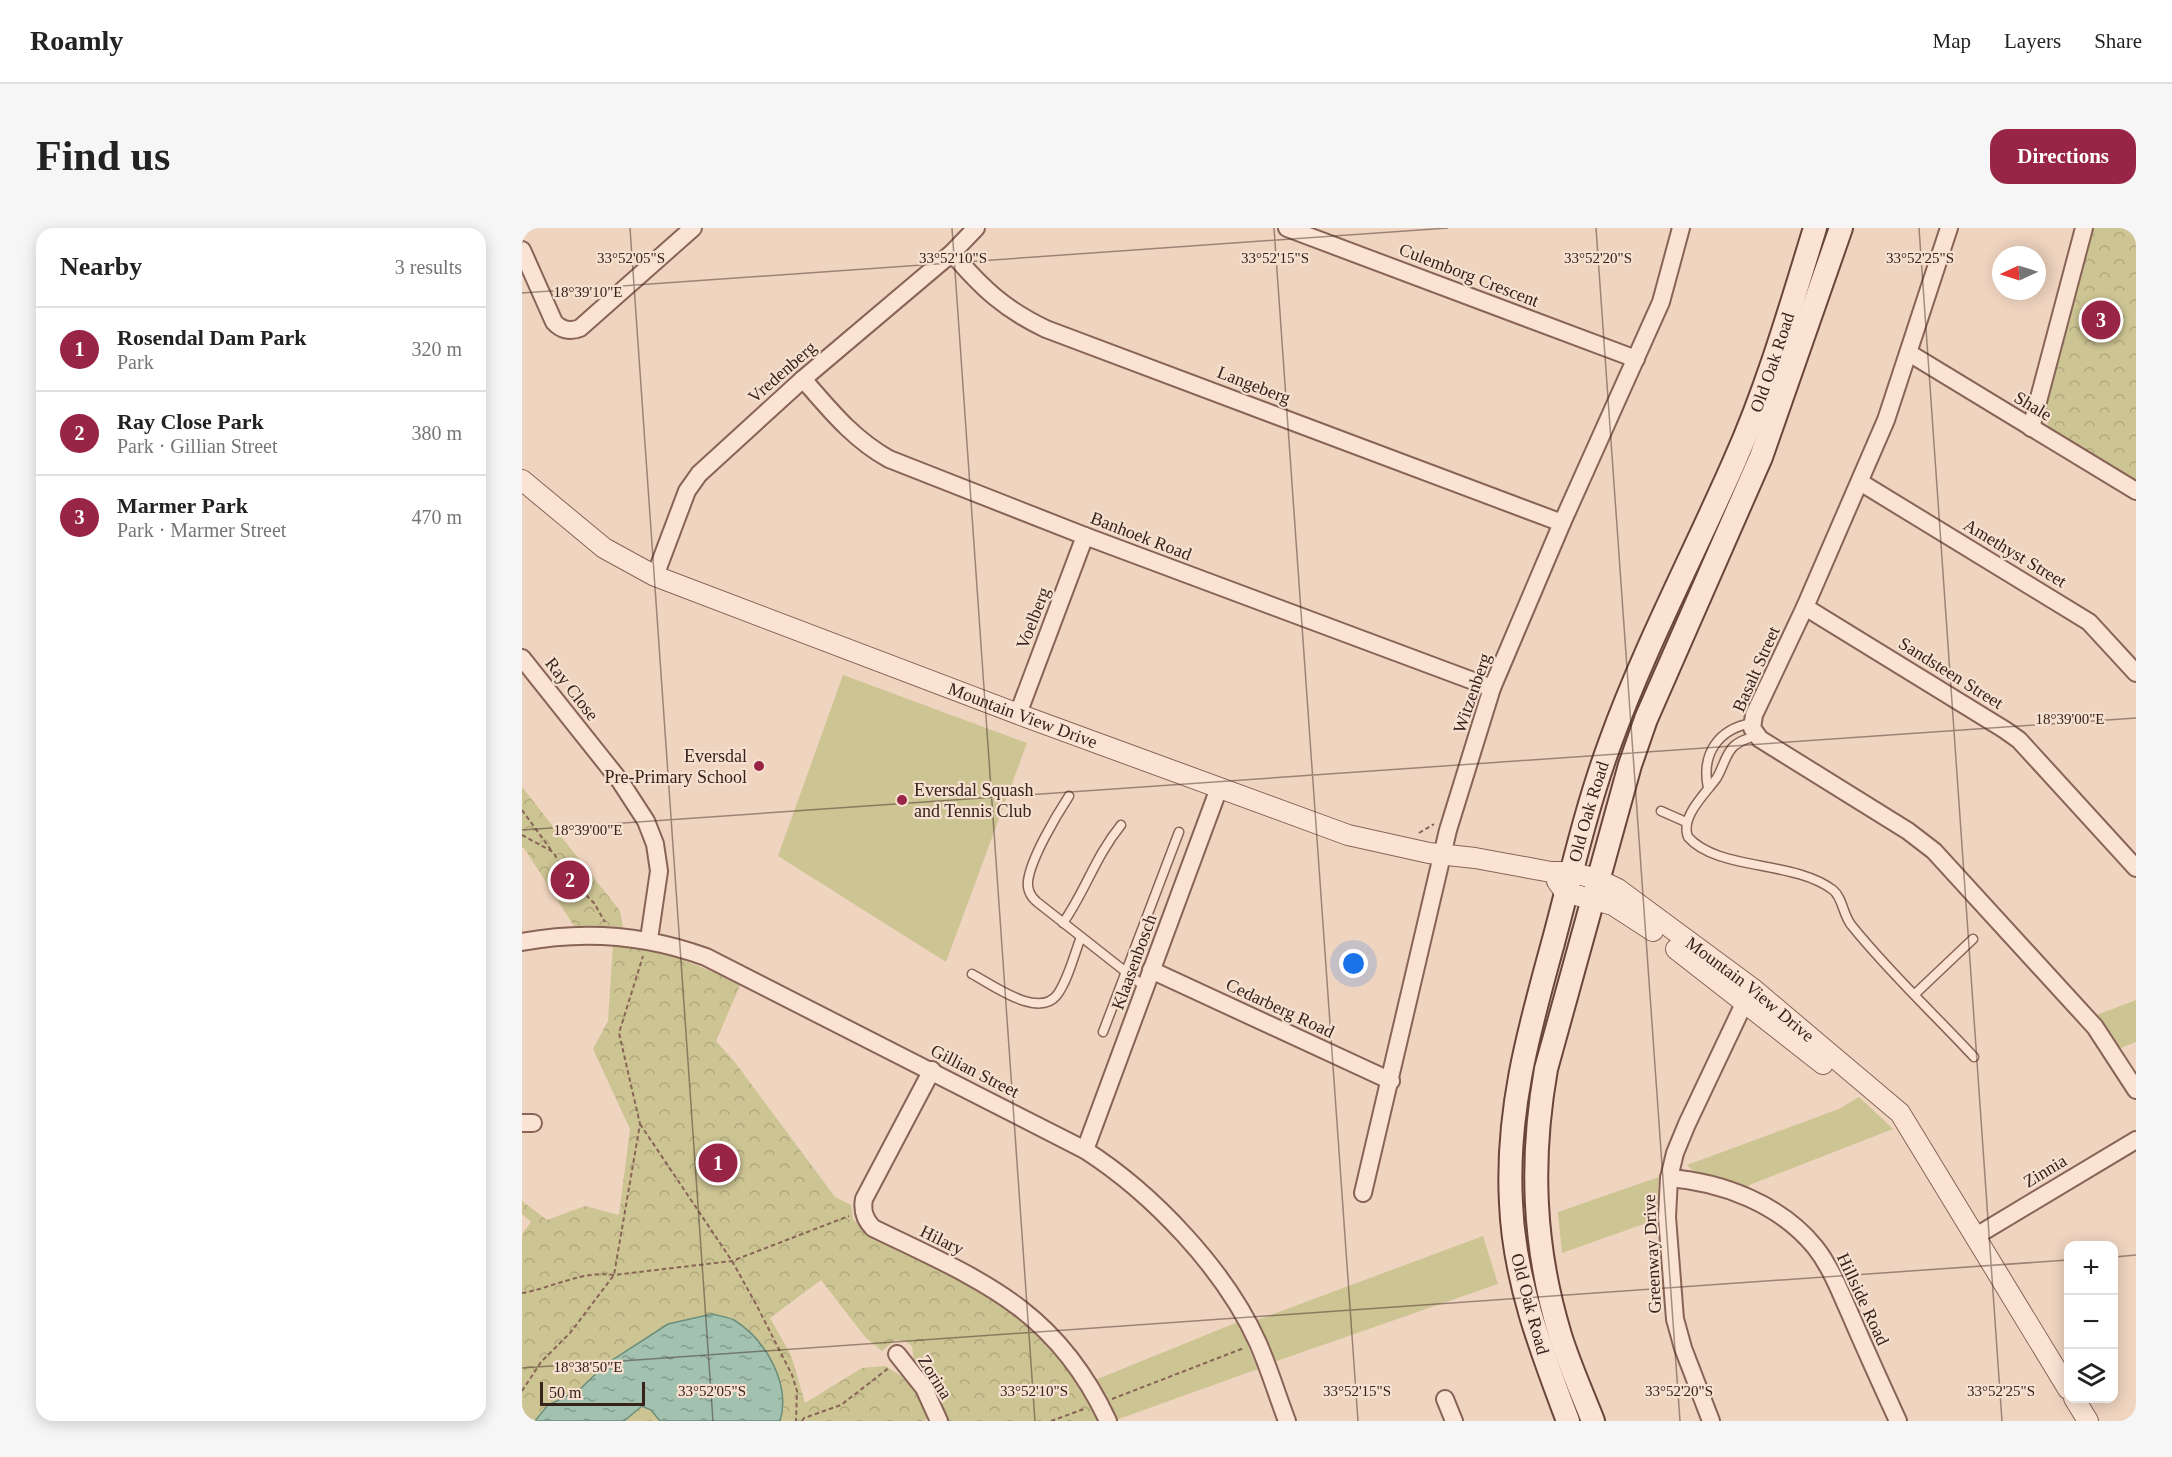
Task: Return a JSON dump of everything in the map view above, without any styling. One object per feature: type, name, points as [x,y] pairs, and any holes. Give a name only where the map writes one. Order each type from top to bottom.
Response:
[{"type":"main road","name":"Old Oak Road","points":[[1568,1421],[1525,1300],[1516,1253],[1511,1204],[1510,1155],[1515,1097],[1562,879],[1610,741],[1737,457],[1792,306],[1815,228]]},
{"type":"main road","name":"Old Oak Road","points":[[1593,1421],[1561,1338],[1546,1285],[1534,1193],[1539,1112],[1546,1068],[1622,790],[1646,719],[1761,457],[1841,228]]},
{"type":"street","points":[[522,250],[554,322],[565,330],[580,328],[693,228]]},
{"type":"street","name":"Vredenberg","points":[[655,576],[692,482],[803,379],[952,253],[976,228]]},
{"type":"street","name":"Culemborg Crescent","points":[[1287,228],[1636,359]]},
{"type":"street","name":"Witzenberg","points":[[1363,1193],[1451,821],[1492,688],[1660,302],[1682,228]]},
{"type":"street","name":"Basalt Street","points":[[1948,228],[1909,353],[1860,483],[1754,729],[1908,831],[1934,851],[2095,1027],[2136,1090]]},
{"type":"street","points":[[2031,428],[2084,228]]},
{"type":"street","name":"Langeberg","points":[[952,253],[987,293],[1019,316],[1046,329],[1562,523]]},
{"type":"street","name":"Shale","points":[[1909,353],[2136,491]]},
{"type":"street","name":"Banhoek Road","points":[[803,379],[844,427],[865,446],[889,459],[1085,536],[1492,688]]},
{"type":"street","name":"Mountain View Drive","points":[[523,480],[604,548],[655,576],[1017,714],[1348,835],[1562,879],[1594,890],[1748,995],[1874,1103],[1921,1147],[2064,1382]]},
{"type":"street","name":"Amethyst Street","points":[[1860,483],[2089,622],[2136,673]]},
{"type":"street","name":"Voelberg","points":[[1017,714],[1085,536]]},
{"type":"street","name":"Sandsteen Street","points":[[1805,607],[2005,730],[2019,741],[2136,868]]},
{"type":"street","name":"Ray Close","points":[[522,658],[620,781],[646,820],[655,844],[659,871],[649,939]]},
{"type":"street","name":"Klaasenbosch","points":[[1085,1150],[1219,788]]},
{"type":"street","name":"Gillian Street","points":[[522,942],[565,936],[613,936],[649,939],[706,957],[932,1070],[1085,1150],[1132,1182],[1170,1220],[1225,1288],[1258,1343],[1287,1421]]},
{"type":"street","name":"Cedarberg Road","points":[[1151,970],[1391,1081]]},
{"type":"street","name":"Greenway Drive","points":[[1711,1421],[1683,1348],[1675,1319],[1667,1217],[1669,1178],[1679,1143],[1748,995]]},
{"type":"street","points":[[863,1211],[864,1199],[932,1070]]},
{"type":"street","name":"Zinnia","points":[[1976,1236],[2136,1140]]},
{"type":"street","name":"Hillside Road","points":[[1669,1178],[1699,1181],[1757,1201],[1777,1213],[1806,1236],[1831,1272],[1898,1421]]},
{"type":"street","name":"Hilary","points":[[863,1211],[873,1227],[961,1271],[1013,1301],[1059,1344],[1108,1421]]},
{"type":"street","name":"Zorina","points":[[897,1354],[924,1388],[939,1421]]},
{"type":"street","points":[[1445,1399],[1454,1421]]},
{"type":"street","points":[[2077,1403],[2088,1421]]},
{"type":"lane","points":[[1708,788],[1707,764],[1719,739],[1734,727],[1754,729]]},
{"type":"lane","points":[[1754,729],[1732,748],[1717,778],[1686,822],[1688,837],[1700,847],[1720,855],[1792,872],[1833,891],[1852,927],[1974,1057]]},
{"type":"lane","points":[[1069,796],[1053,820],[1028,882],[1033,898],[1145,987]]},
{"type":"lane","points":[[1661,811],[1686,822]]},
{"type":"lane","points":[[1063,923],[1076,904],[1103,847],[1121,825]]},
{"type":"lane","points":[[1103,1032],[1179,832]]},
{"type":"lane","points":[[972,974],[1029,1004],[1046,1003],[1059,992],[1081,937]]},
{"type":"lane","points":[[1915,994],[1973,939]]},
{"type":"path","points":[[522,810],[569,878],[594,903],[613,936]]},
{"type":"path","points":[[1417,834],[1427,831],[1437,819]]},
{"type":"path","points":[[522,836],[553,852]]},
{"type":"path","points":[[649,939],[619,1033],[640,1124],[732,1261],[792,1375],[797,1391],[796,1421]]},
{"type":"path","points":[[522,1391],[541,1362],[570,1333],[614,1275],[640,1124]]},
{"type":"path","points":[[522,1293],[598,1273],[614,1275],[732,1261],[863,1211]]},
{"type":"path","points":[[1051,1421],[1258,1343]]},
{"type":"path","points":[[802,1421],[840,1405],[883,1375],[897,1354]]},
{"type":"green space","points":[[2091,228],[2136,228],[2136,482],[2049,428],[2042,412]]},
{"type":"green space","name":"Eversdal Squash and Tennis Club","points":[[843,675],[1027,743],[946,962],[778,856]]},
{"type":"green space","points":[[522,787],[620,911],[623,927],[574,926],[522,848]]},
{"type":"green space","points":[[613,944],[668,954],[741,983],[716,1041],[734,1061],[835,1197],[851,1205],[853,1219],[865,1232],[978,1289],[1030,1326],[1072,1373],[1100,1421],[945,1421],[914,1362],[912,1346],[905,1341],[895,1340],[882,1351],[866,1338],[821,1280],[770,1318],[791,1355],[805,1403],[862,1368],[885,1366],[911,1382],[931,1417],[923,1421],[522,1421],[522,1234],[531,1222],[522,1214],[522,1201],[547,1220],[585,1206],[619,1215],[630,1129],[593,1049],[608,1021]]},
{"type":"green space","points":[[2136,1000],[2136,1042],[2118,1049],[2094,1016]]},
{"type":"green space","points":[[1859,1097],[1893,1129],[1749,1185],[1747,1190],[1692,1170],[1687,1165],[1839,1109]]},
{"type":"green space","points":[[1659,1177],[1655,1220],[1562,1253],[1558,1212]]},
{"type":"green space","points":[[1483,1236],[1498,1284],[1274,1362],[1257,1320]]},
{"type":"green space","points":[[1238,1322],[1258,1369],[1116,1420],[1095,1380]]},
{"type":"water","points":[[712,1314],[734,1320],[746,1329],[766,1351],[779,1378],[782,1392],[780,1421],[660,1421],[651,1410],[642,1406],[624,1421],[535,1421],[548,1405],[578,1391],[606,1364],[668,1324]]},
{"type":"place","name":"Marmer Park","points":[[2101,320]]},
{"type":"place","name":"Eversdal Pre-Primary School","points":[[759,766]]},
{"type":"place","name":"Eversdal Squash and Tennis Club","points":[[902,800]]},
{"type":"place","name":"Ray Close Park","points":[[570,880]]},
{"type":"place","name":"Rosendal Dam Park","points":[[718,1163]]}]
